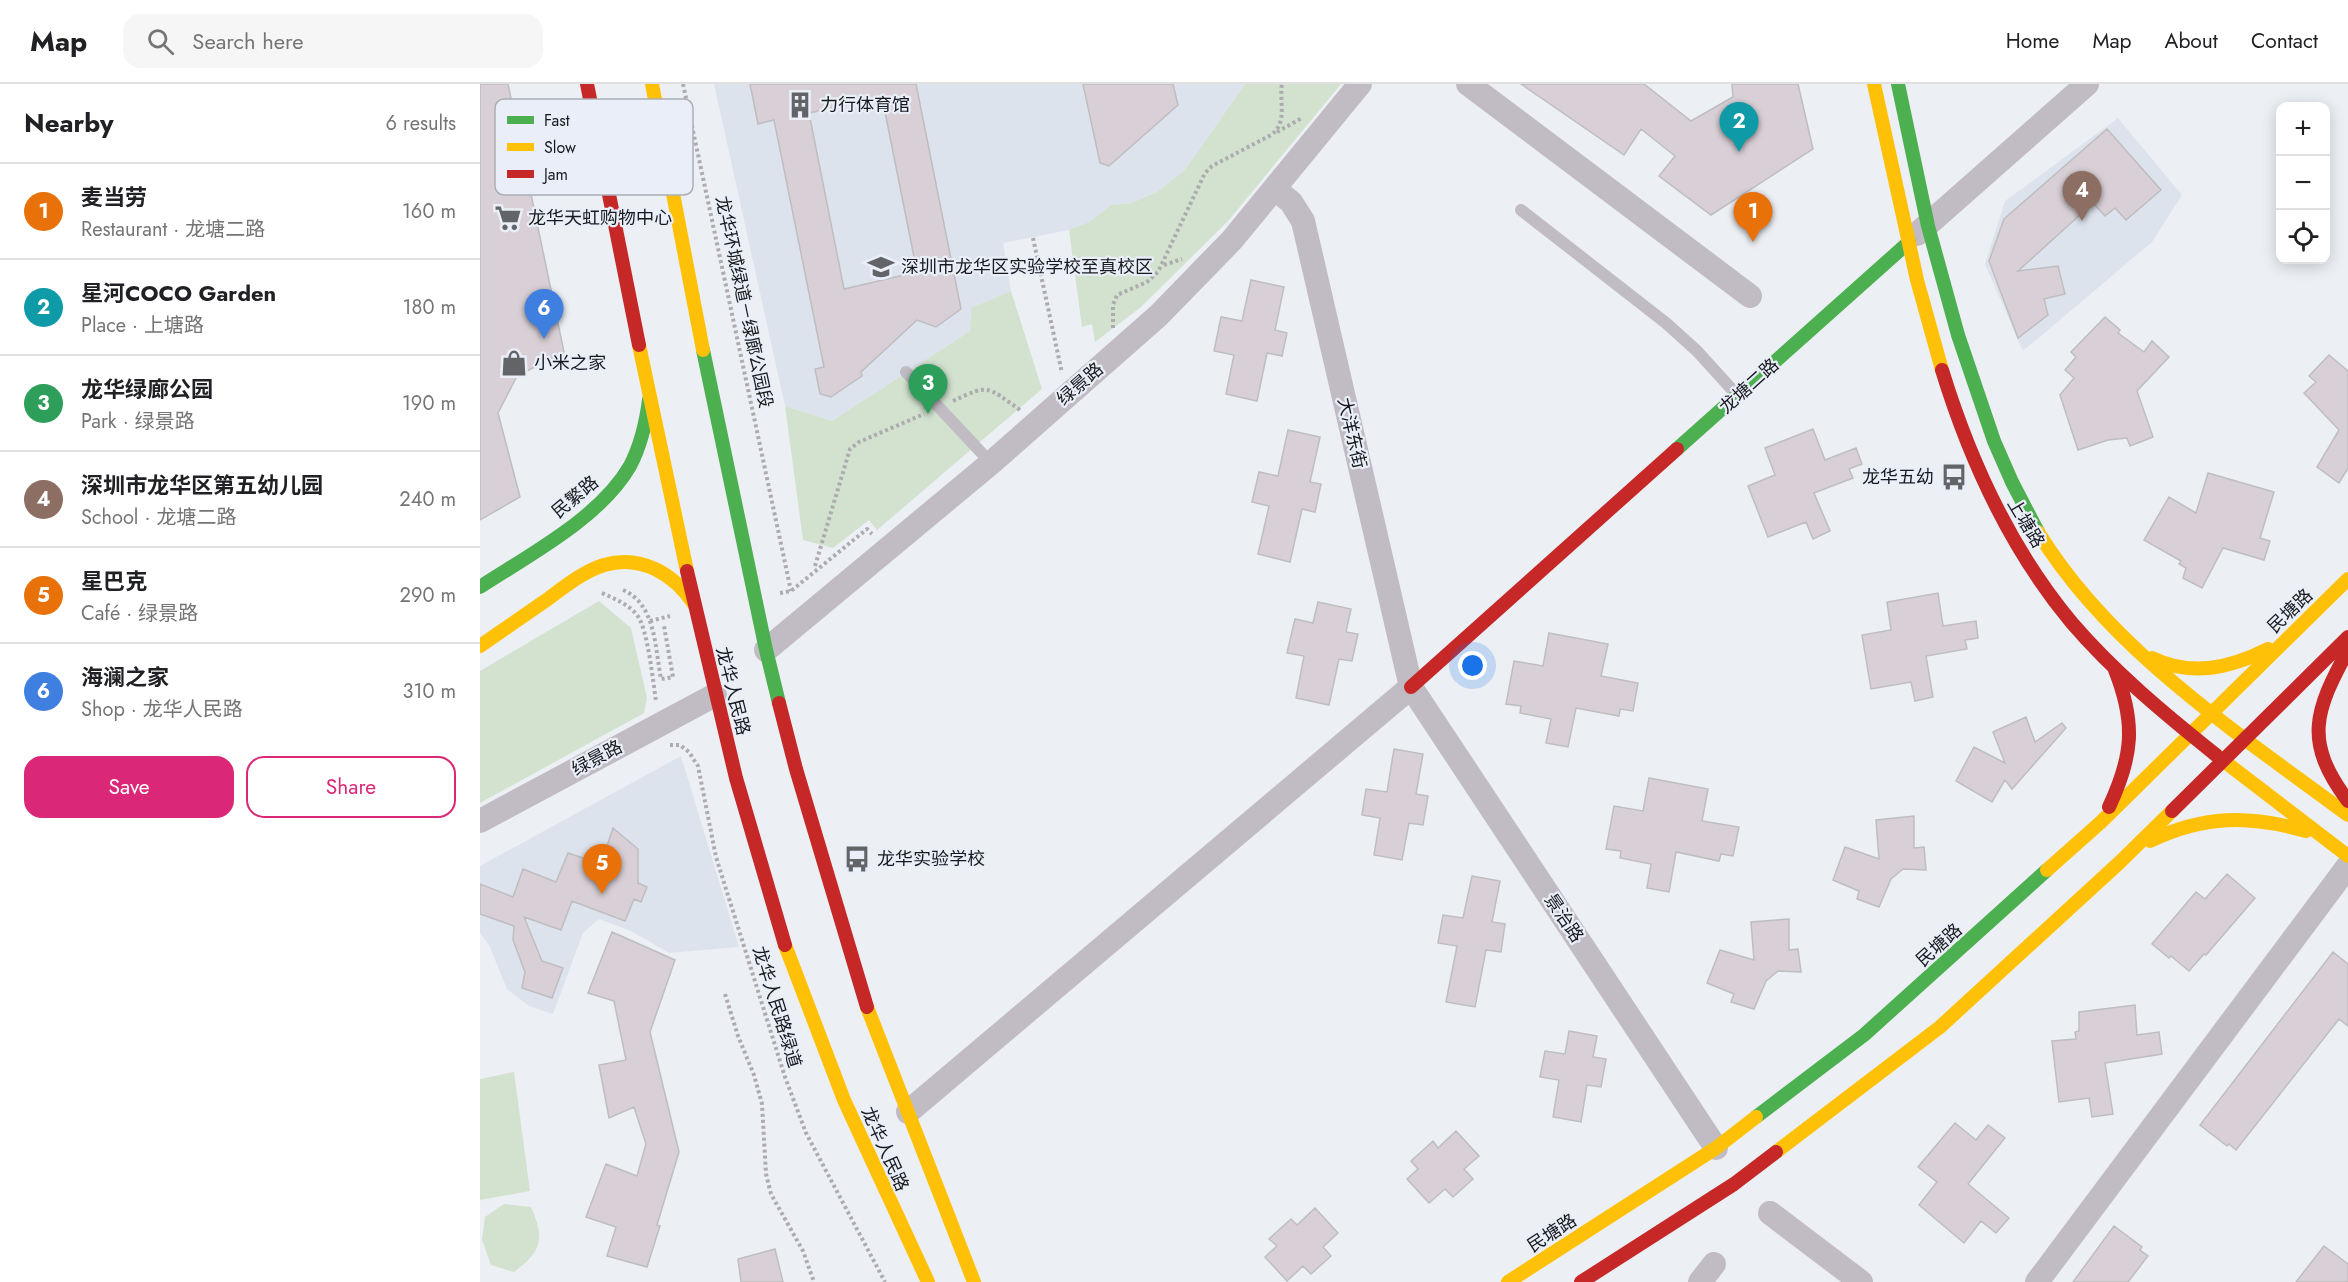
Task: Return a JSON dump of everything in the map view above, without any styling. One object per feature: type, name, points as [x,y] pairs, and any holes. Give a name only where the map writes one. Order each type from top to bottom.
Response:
[{"type":"main road","name":"龙华人民路","points":[[587,84],[590,99]]},
{"type":"main road","name":"龙华人民路","points":[[652,84],[655,99]]},
{"type":"main road","name":"上塘路","points":[[1874,84],[1924,312],[1943,380],[1966,446],[1995,508],[2031,568],[2075,626],[2114,666],[2190,735],[2348,856]]},
{"type":"main road","name":"上塘路","points":[[1898,84],[1928,225],[1969,370],[1994,441],[2018,495],[2055,558],[2091,602],[2178,687],[2348,816]]},
{"type":"main road","name":"龙华人民路","points":[[609,195],[649,400],[694,604],[745,811],[803,996],[858,1134],[892,1211],[928,1282]]},
{"type":"main road","name":"龙华人民路","points":[[673,195],[714,407],[766,650],[814,833],[864,999],[974,1282]]},
{"type":"main road","name":"龙塘二路","points":[[1411,687],[1909,242]]},
{"type":"main road","name":"民繁路","points":[[480,587],[603,501],[621,478],[638,449],[644,433],[649,400]]},
{"type":"main road","points":[[480,646],[578,578],[606,564],[630,563],[660,570],[687,590],[694,604]]},
{"type":"main road","name":"民塘路","points":[[1508,1282],[1716,1148],[1864,1035],[2101,822],[2348,579]]},
{"type":"main road","points":[[1581,1282],[1734,1184],[1940,1027],[2025,952],[2133,850],[2348,637]]},
{"type":"main road","points":[[2133,645],[2173,668],[2189,670],[2239,662],[2286,640]]},
{"type":"main road","points":[[2348,650],[2321,704],[2316,727],[2323,763],[2348,801]]},
{"type":"main road","points":[[2101,822],[2120,784],[2130,750],[2131,724],[2128,708],[2123,687],[2114,666]]},
{"type":"main road","points":[[2133,850],[2172,829],[2204,821],[2234,819],[2263,821],[2291,826],[2320,835]]},
{"type":"street","name":"绿景路","points":[[766,650],[991,463],[1160,315],[1224,249],[1276,190],[1360,84]]},
{"type":"street","points":[[1468,84],[1750,296]]},
{"type":"street","name":"龙塘二路","points":[[1909,242],[2086,84]]},
{"type":"street","name":"大洋东街","points":[[1276,190],[1291,202],[1303,221],[1411,687]]},
{"type":"street","points":[[908,1112],[1411,687]]},
{"type":"street","name":"景治路","points":[[1411,687],[1716,1148]]},
{"type":"street","name":"绿景路","points":[[480,821],[715,695]]},
{"type":"street","points":[[2037,1282],[2348,866]]},
{"type":"street","points":[[1770,1214],[1861,1282]]},
{"type":"lane","points":[[1521,210],[1666,323],[1697,351],[1738,396]]},
{"type":"lane","points":[[906,372],[991,463]]},
{"type":"path","name":"龙华环城绿道－绿廊公园段","points":[[684,84],[687,99]]},
{"type":"path","points":[[1113,337],[1113,305],[1117,295],[1147,282],[1158,273],[1205,173],[1212,166],[1277,130],[1282,116],[1282,84]]},
{"type":"path","name":"龙华环城绿道－绿廊公园段","points":[[693,127],[790,591],[867,529]]},
{"type":"path","points":[[1033,238],[1064,380]]},
{"type":"path","points":[[952,402],[978,389],[989,389],[1025,414]]},
{"type":"path","points":[[815,566],[850,448],[930,412]]},
{"type":"path","points":[[618,588],[633,594],[645,607],[650,621],[661,679],[673,677],[664,626]]},
{"type":"path","points":[[602,593],[628,606],[639,617],[644,629],[657,702]]},
{"type":"path","name":"龙华人民路绿道","points":[[665,744],[680,745],[689,752],[698,766],[716,857],[785,1077],[806,1133],[885,1282]]},
{"type":"path","points":[[725,994],[762,1104],[766,1174],[771,1194],[803,1251],[814,1282]]},
{"type":"shaded area","name":"深圳市龙华区实验学校至真校区","points":[[714,84],[1245,84],[1184,171],[1157,192],[1131,203],[1111,205],[1091,221],[1069,230],[1003,243],[1011,291],[971,308],[970,331],[832,421],[785,406]]},
{"type":"shaded area","points":[[2118,118],[2182,195],[2152,242],[2023,351],[1985,264],[2005,201]]},
{"type":"shaded area","points":[[681,756],[739,947],[669,953],[631,931],[599,919],[583,933],[553,1014],[529,1006],[507,989],[489,945],[480,933],[480,866]]},
{"type":"green space","points":[[1245,84],[1341,84],[1228,221],[1141,307],[1095,342],[1092,324],[1082,327],[1069,230],[1091,221],[1111,205],[1131,203],[1157,192],[1184,171]]},
{"type":"green space","points":[[1011,291],[1042,389],[877,530],[869,520],[833,548],[803,540],[785,406],[832,421],[970,331],[971,308]]},
{"type":"green space","points":[[599,601],[631,628],[647,698],[644,713],[480,803],[480,671]]},
{"type":"green space","points":[[514,1072],[530,1191],[480,1200],[480,1079]]},
{"type":"green space","points":[[504,1204],[531,1207],[538,1227],[538,1244],[535,1251],[514,1272],[491,1265],[482,1240],[485,1217]]},
{"type":"building","name":"龙华天虹购物中心","points":[[480,84],[508,84],[511,99],[495,99],[495,195],[531,195],[564,352],[517,376],[498,413],[520,497],[480,520]]},
{"type":"building","points":[[750,84],[916,84],[961,309],[936,327],[917,320],[861,372],[862,376],[831,397],[820,394],[815,369],[824,367],[774,120],[758,124]],"holes":[[[882,97],[917,272],[844,289],[809,113]]]},
{"type":"building","points":[[1083,84],[1173,84],[1178,105],[1109,166],[1100,163]]},
{"type":"building","points":[[1521,84],[1644,84],[1691,121],[1733,97],[1732,84],[1798,84],[1813,149],[1711,215],[1659,176],[1675,156],[1641,129],[1624,155]]},
{"type":"building","points":[[2107,129],[2161,190],[2126,220],[2115,208],[2105,216],[2093,203],[2018,271],[2058,266],[2065,294],[2044,299],[2048,315],[2018,338],[1989,261],[2004,219]]},
{"type":"building","points":[[1251,280],[1284,287],[1275,330],[1287,333],[1282,356],[1267,353],[1257,401],[1226,394],[1234,355],[1214,351],[1221,317],[1242,321]]},
{"type":"building","points":[[2105,317],[2120,330],[2118,333],[2144,352],[2152,341],[2169,357],[2137,391],[2153,437],[2130,446],[2127,438],[2108,440],[2078,450],[2060,395],[2074,378],[2065,370],[2076,357],[2071,352]]},
{"type":"building","points":[[2329,355],[2348,371],[2348,468],[2339,483],[2317,467],[2339,430],[2304,393],[2316,382],[2309,376]]},
{"type":"building","points":[[1813,429],[1825,460],[1856,448],[1862,464],[1849,469],[1853,478],[1814,493],[1830,531],[1813,539],[1806,522],[1768,537],[1748,486],[1775,475],[1765,448]]},
{"type":"building","points":[[1288,430],[1320,437],[1310,482],[1321,484],[1315,512],[1302,509],[1290,562],[1258,554],[1269,506],[1252,502],[1259,472],[1278,476]]},
{"type":"building","points":[[2208,473],[2274,492],[2260,538],[2270,541],[2264,560],[2223,548],[2202,588],[2183,578],[2186,568],[2179,564],[2181,561],[2144,540],[2169,497],[2196,513]]},
{"type":"building","points":[[1938,593],[1943,626],[1976,621],[1978,638],[1965,640],[1967,649],[1926,656],[1933,697],[1915,701],[1911,682],[1871,689],[1862,635],[1891,630],[1887,602]]},
{"type":"building","points":[[1318,602],[1351,609],[1346,632],[1358,634],[1352,661],[1339,659],[1329,705],[1296,698],[1304,656],[1287,653],[1295,619],[1313,623]]},
{"type":"building","points":[[1549,633],[1608,644],[1601,676],[1638,683],[1633,711],[1620,709],[1619,716],[1576,708],[1568,747],[1546,743],[1551,719],[1520,713],[1521,706],[1506,704],[1514,661],[1543,666]]},
{"type":"building","points":[[2026,717],[2035,742],[2062,723],[2066,728],[2012,789],[2005,780],[1992,802],[1956,781],[1974,747],[2005,763],[1993,732]]},
{"type":"building","points":[[1394,749],[1423,754],[1416,794],[1428,796],[1423,825],[1409,823],[1402,860],[1374,855],[1380,818],[1362,815],[1366,789],[1387,792]]},
{"type":"building","points":[[1649,778],[1708,789],[1702,821],[1739,827],[1733,856],[1721,854],[1719,861],[1676,852],[1669,892],[1647,888],[1651,864],[1620,858],[1621,851],[1606,849],[1614,806],[1643,811]]},
{"type":"building","points":[[1914,816],[1914,848],[1924,847],[1926,870],[1903,869],[1891,879],[1879,907],[1857,899],[1859,891],[1833,880],[1845,847],[1879,859],[1876,820]]},
{"type":"building","points":[[613,828],[638,849],[638,883],[647,887],[641,902],[634,899],[625,921],[572,901],[561,930],[524,917],[542,961],[563,968],[552,998],[522,988],[525,972],[513,940],[514,926],[480,914],[480,884],[513,897],[523,869],[556,882],[568,853],[601,864]]},
{"type":"building","points":[[2227,874],[2255,898],[2206,955],[2204,954],[2189,971],[2152,944],[2196,892],[2205,899]]},
{"type":"building","points":[[1472,876],[1500,881],[1492,922],[1505,924],[1501,952],[1486,950],[1475,1007],[1446,1002],[1457,946],[1438,943],[1443,915],[1463,918]]},
{"type":"building","points":[[1789,919],[1789,950],[1798,949],[1801,972],[1778,971],[1766,981],[1754,1009],[1731,1002],[1734,994],[1707,983],[1720,950],[1754,960],[1751,922]]},
{"type":"building","points":[[612,932],[675,960],[650,1032],[679,1152],[647,1267],[607,1256],[616,1227],[586,1217],[606,1164],[637,1176],[646,1144],[634,1107],[609,1118],[599,1065],[626,1060],[614,1001],[588,993]]},
{"type":"building","points":[[2333,952],[2348,964],[2348,1026],[2339,1019],[2236,1150],[2229,1144],[2227,1146],[2200,1125]]},
{"type":"building","points":[[2135,1005],[2137,1035],[2159,1032],[2162,1054],[2105,1063],[2113,1114],[2092,1117],[2089,1098],[2059,1102],[2052,1041],[2076,1039],[2075,1032],[2079,1031],[2079,1012]]},
{"type":"building","points":[[1569,1031],[1597,1036],[1593,1057],[1606,1059],[1601,1087],[1587,1085],[1581,1122],[1553,1117],[1559,1080],[1540,1077],[1545,1051],[1565,1054]]},
{"type":"building","points":[[1955,1123],[1976,1140],[1988,1125],[2005,1138],[1968,1184],[2009,1218],[1996,1233],[1981,1221],[1964,1243],[1919,1205],[1937,1182],[1918,1167]]},
{"type":"building","points":[[1456,1131],[1479,1156],[1464,1169],[1473,1179],[1453,1197],[1445,1189],[1429,1203],[1407,1179],[1418,1169],[1411,1161],[1433,1141],[1438,1148]]},
{"type":"building","points":[[1315,1208],[1338,1233],[1323,1247],[1331,1256],[1311,1274],[1303,1266],[1287,1281],[1265,1257],[1277,1246],[1269,1239],[1291,1219],[1297,1225]]},
{"type":"building","points":[[2114,1226],[2142,1247],[2140,1250],[2148,1256],[2128,1282],[2073,1282]]},
{"type":"building","points":[[2324,1246],[2348,1264],[2348,1282],[2296,1282]]},
{"type":"building","points":[[775,1249],[783,1282],[741,1282],[738,1259]]},
{"type":"traffic: fast","points":[[1898,84],[1928,226],[1958,335],[1994,441],[2038,532]]},
{"type":"traffic: fast","points":[[1677,449],[1909,242]]},
{"type":"traffic: fast","points":[[703,350],[779,703]]},
{"type":"traffic: fast","points":[[480,587],[562,534],[582,519],[617,485],[630,466],[637,450],[645,425],[649,400]]},
{"type":"traffic: fast","points":[[1756,1117],[1864,1035],[2047,870]]},
{"type":"traffic: slow","points":[[652,84],[655,99]]},
{"type":"traffic: slow","points":[[1874,84],[1917,280],[1942,370]]},
{"type":"traffic: slow","points":[[673,195],[703,350]]},
{"type":"traffic: slow","points":[[639,345],[687,571]]},
{"type":"traffic: slow","points":[[2038,532],[2068,575],[2101,615],[2139,652],[2221,721],[2348,815]]},
{"type":"traffic: slow","points":[[480,646],[580,576],[604,565],[618,562],[631,562],[655,569],[677,584],[694,604]]},
{"type":"traffic: slow","points":[[2047,870],[2101,822],[2348,579]]},
{"type":"traffic: slow","points":[[2152,658],[2182,667],[2211,668],[2239,661],[2268,649]]},
{"type":"traffic: slow","points":[[2216,755],[2348,856]]},
{"type":"traffic: slow","points":[[1776,1152],[1940,1027],[2120,862],[2172,811]]},
{"type":"traffic: slow","points":[[2150,841],[2189,826],[2227,820],[2265,822],[2306,831]]},
{"type":"traffic: slow","points":[[785,945],[844,1100],[928,1282]]},
{"type":"traffic: slow","points":[[867,1007],[974,1282]]},
{"type":"traffic: slow","points":[[1508,1282],[1716,1148],[1756,1117]]},
{"type":"traffic: jam","points":[[587,84],[590,99]]},
{"type":"traffic: jam","points":[[609,195],[639,345]]},
{"type":"traffic: jam","points":[[1942,370],[1979,471],[2011,535],[2050,595],[2088,641],[2123,676],[2216,755]]},
{"type":"traffic: jam","points":[[1411,687],[1677,449]]},
{"type":"traffic: jam","points":[[687,571],[736,778],[785,945]]},
{"type":"traffic: jam","points":[[2172,811],[2348,637]]},
{"type":"traffic: jam","points":[[2348,650],[2328,691],[2319,726],[2324,761],[2348,801]]},
{"type":"traffic: jam","points":[[2109,807],[2123,772],[2129,739],[2126,707],[2115,670]]},
{"type":"traffic: jam","points":[[779,703],[796,769],[867,1007]]},
{"type":"traffic: jam","points":[[1581,1282],[1734,1184],[1776,1152]]},
{"type":"place","name":"力行体育馆","points":[[800,105]]},
{"type":"place","name":"星河COCO Garden","points":[[1739,152]]},
{"type":"place","name":"龙华天虹购物中心","points":[[508,218]]},
{"type":"place","name":"深圳市龙华区第五幼儿园","points":[[2082,221]]},
{"type":"place","name":"麦当劳","points":[[1753,242]]},
{"type":"place","name":"深圳市龙华区实验学校至真校区","points":[[881,267]]},
{"type":"place","name":"海澜之家","points":[[544,339]]},
{"type":"place","name":"小米之家","points":[[514,363]]},
{"type":"place","name":"龙华绿廊公园","points":[[928,414]]},
{"type":"place","name":"龙华五幼","points":[[1954,477]]},
{"type":"place","name":"龙华实验学校","points":[[857,859]]},
{"type":"place","name":"星巴克","points":[[602,894]]}]
